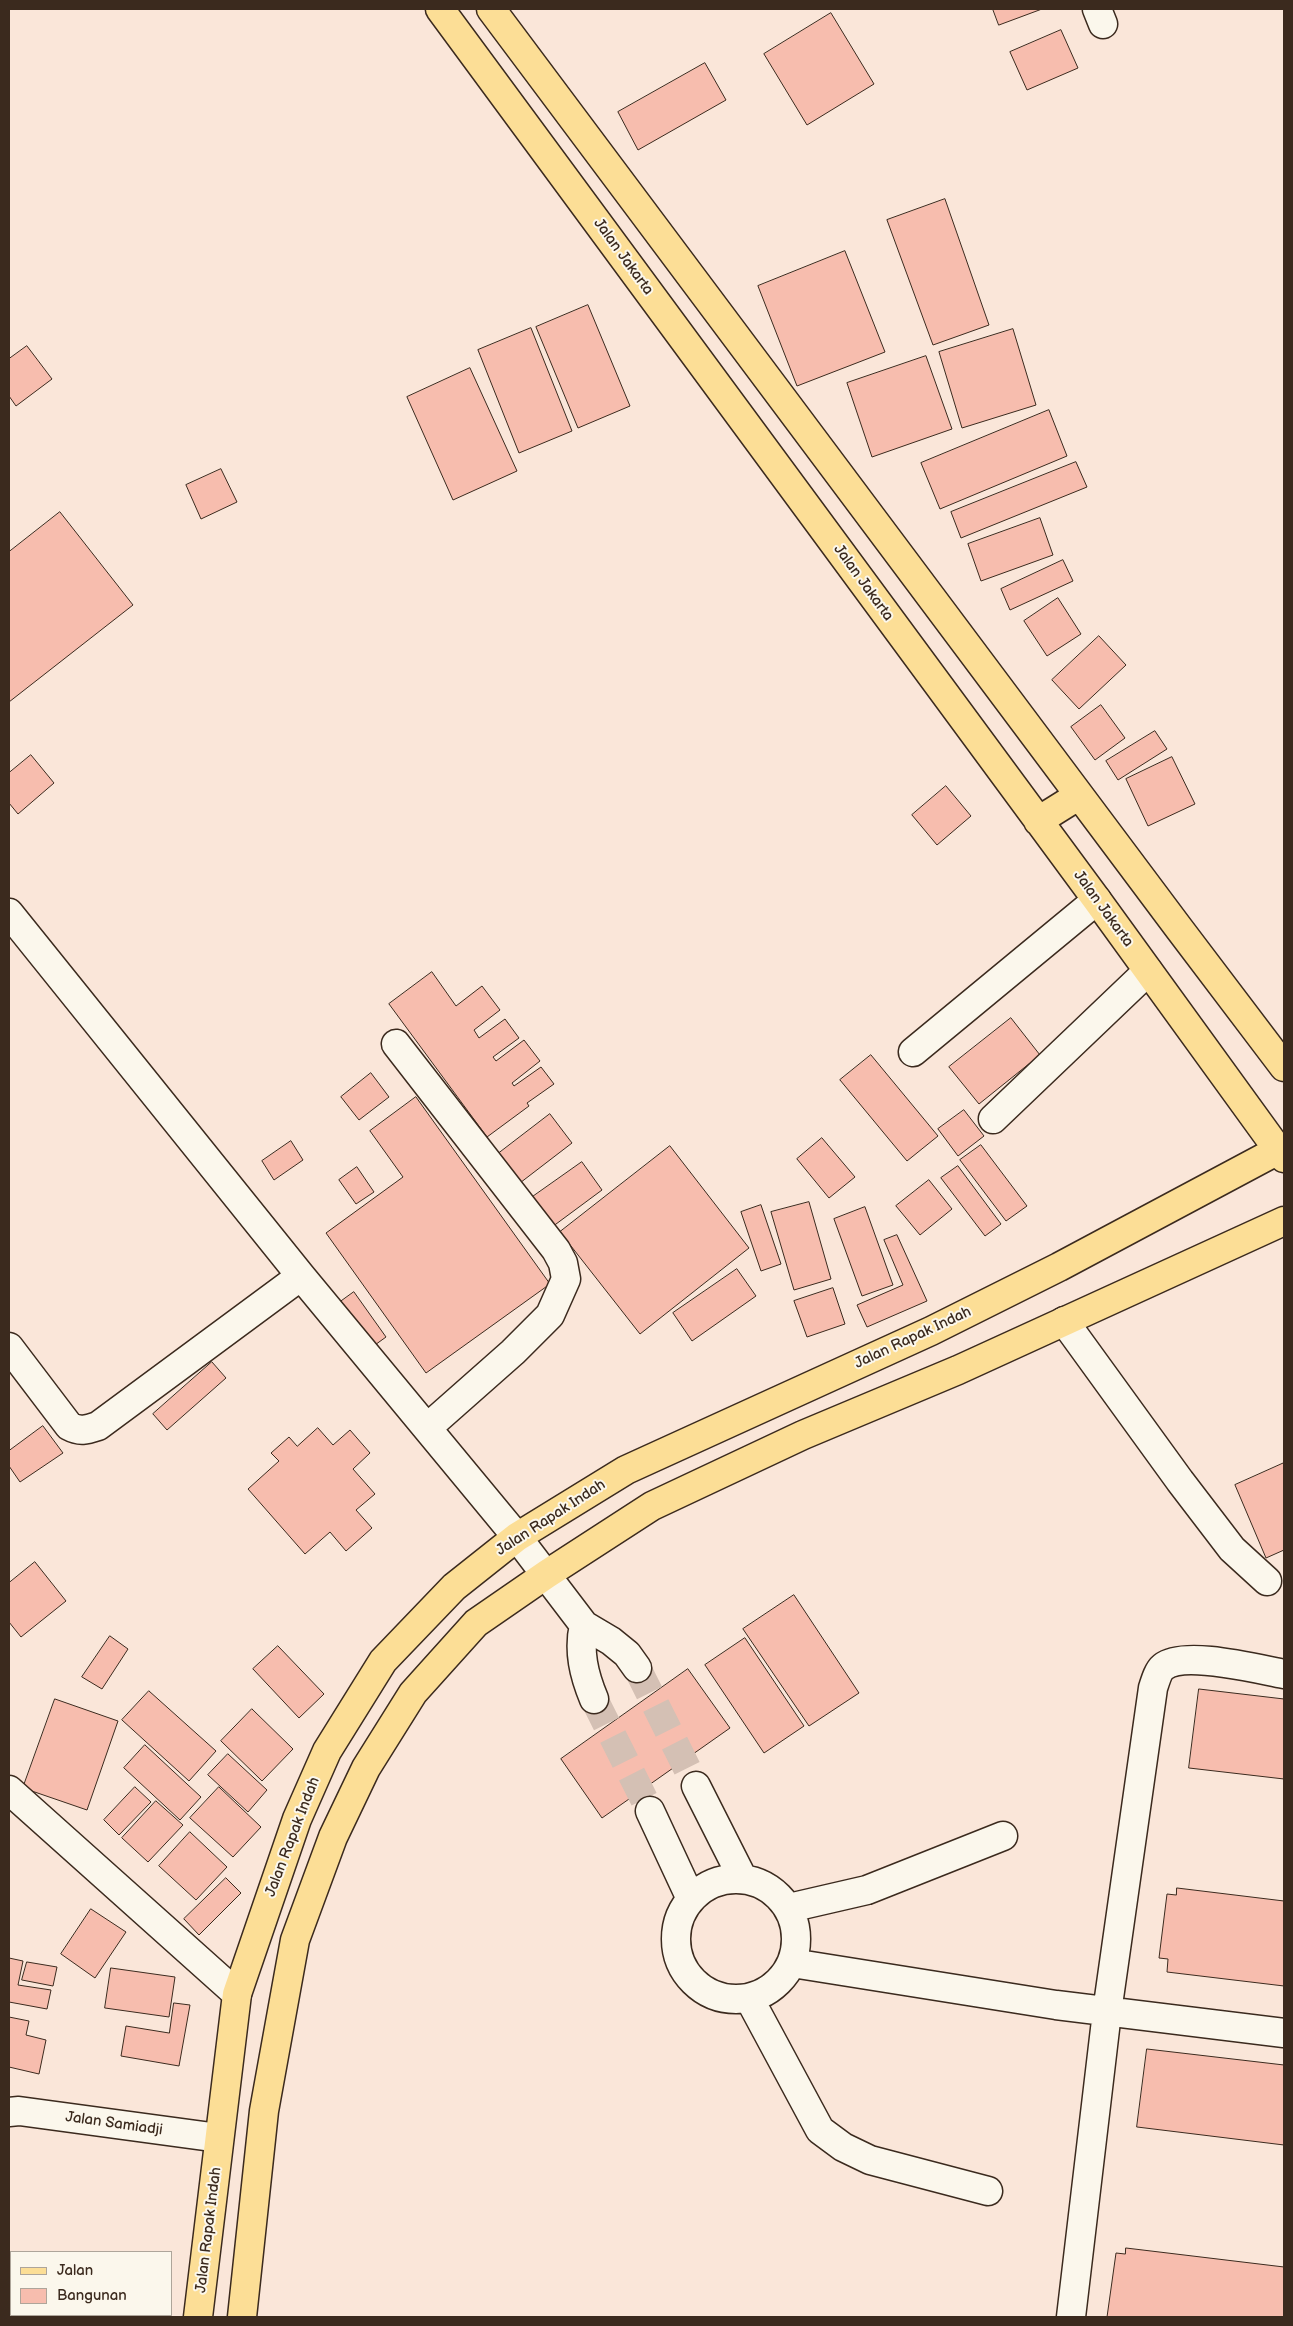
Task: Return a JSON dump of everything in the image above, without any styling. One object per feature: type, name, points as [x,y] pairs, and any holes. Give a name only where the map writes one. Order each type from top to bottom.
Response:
[{"type":"main road","name":"Jalan Jakarta","points":[[440,9],[1148,971],[1283,1151]]},
{"type":"main road","points":[[490,9],[1078,796],[1284,1066]]},
{"type":"main road","points":[[1038,821],[1078,796]]},
{"type":"main road","name":"Jalan Rapak Indah","points":[[198,2317],[238,1994],[297,1819],[327,1751],[383,1661],[454,1587],[517,1537],[626,1470],[931,1331],[1283,1151]]},
{"type":"main road","points":[[242,2317],[264,2111],[295,1940],[334,1837],[366,1768],[413,1693],[476,1624],[547,1574],[652,1506],[802,1435],[958,1370],[1284,1221]]},
{"type":"street","points":[[913,1052],[1097,900]]},
{"type":"street","points":[[12,925],[517,1537],[584,1625],[611,1640],[627,1654],[637,1668]]},
{"type":"street","points":[[994,1118],[1148,971]]},
{"type":"street","points":[[396,1044],[556,1250],[563,1263],[566,1279],[550,1315],[513,1352],[427,1428]]},
{"type":"street","points":[[9,1346],[69,1426],[77,1431],[86,1430],[98,1426],[301,1276]]},
{"type":"street","points":[[1064,1321],[1232,1549],[1267,1581]]},
{"type":"street","points":[[584,1625],[580,1642],[584,1668],[594,1699]]},
{"type":"street","points":[[1071,2317],[1107,2012],[1153,1688],[1161,1668],[1174,1661],[1201,1661],[1284,1674]]},
{"type":"street","points":[[696,1786],[743,1879]]},
{"type":"street","points":[[9,1790],[238,1994]]},
{"type":"street","points":[[650,1811],[691,1899]]},
{"type":"street","points":[[789,1908],[867,1890],[1003,1836]]},
{"type":"street","points":[[743,1879],[761,1884],[777,1894],[789,1908],[796,1926],[797,1945],[792,1963],[782,1979],[767,1991],[749,1998],[730,1999],[712,1994],[696,1984],[684,1970],[678,1952],[676,1933],[681,1915],[691,1899],[706,1887],[724,1880],[743,1879]]},
{"type":"street","points":[[792,1963],[1107,2012],[1284,2033]]},
{"type":"street","points":[[749,1998],[820,2130],[843,2147],[870,2160],[988,2191]]},
{"type":"street","name":"Jalan Samiadji","points":[[9,2112],[19,2111],[219,2138]]},
{"type":"building","points":[[993,9],[1042,9],[999,25]]},
{"type":"building","points":[[831,13],[874,84],[807,125],[764,54]]},
{"type":"building","points":[[1061,30],[1078,68],[1027,90],[1010,52]]},
{"type":"building","points":[[705,63],[726,100],[638,150],[618,112]]},
{"type":"building","points":[[945,199],[989,325],[933,345],[887,220]]},
{"type":"building","points":[[845,251],[885,352],[797,386],[758,286]]},
{"type":"building","points":[[588,305],[630,406],[578,428],[536,327]]},
{"type":"building","points":[[531,328],[572,431],[519,453],[478,350]]},
{"type":"building","points":[[1013,329],[1036,405],[962,428],[939,352]]},
{"type":"building","points":[[27,346],[52,379],[16,406],[9,396],[9,359]]},
{"type":"building","points":[[926,356],[952,429],[872,457],[847,383]]},
{"type":"building","points":[[470,368],[517,471],[453,500],[407,397]]},
{"type":"building","points":[[1049,410],[1067,456],[940,509],[921,463]]},
{"type":"building","points":[[1076,462],[1087,487],[961,538],[951,512]]},
{"type":"building","points":[[221,469],[237,502],[201,519],[186,485]]},
{"type":"building","points":[[60,512],[133,605],[9,702],[9,552]]},
{"type":"building","points":[[1040,518],[1053,555],[981,581],[968,544]]},
{"type":"building","points":[[1063,560],[1073,581],[1010,610],[1001,589]]},
{"type":"building","points":[[1058,598],[1081,634],[1047,656],[1024,621]]},
{"type":"building","points":[[1099,636],[1126,665],[1079,709],[1052,680]]},
{"type":"building","points":[[1101,705],[1125,738],[1095,760],[1071,727]]},
{"type":"building","points":[[1155,731],[1167,749],[1118,780],[1106,761]]},
{"type":"building","points":[[31,755],[54,783],[18,814],[9,803],[9,773]]},
{"type":"building","points":[[1172,757],[1195,804],[1148,826],[1126,779]]},
{"type":"building","points":[[946,786],[971,816],[937,845],[912,815]]},
{"type":"building","points":[[432,972],[456,1006],[482,986],[500,1010],[474,1030],[479,1038],[505,1019],[519,1038],[493,1057],[496,1061],[524,1040],[540,1061],[512,1083],[514,1086],[541,1067],[554,1084],[527,1103],[529,1106],[487,1137],[389,1004]]},
{"type":"building","points":[[1011,1018],[1040,1055],[979,1104],[949,1067]]},
{"type":"building","points":[[871,1055],[938,1136],[907,1161],[840,1080]]},
{"type":"building","points":[[371,1073],[389,1097],[359,1120],[341,1097]]},
{"type":"building","points":[[416,1097],[550,1284],[426,1373],[326,1233],[403,1177],[370,1131]]},
{"type":"building","points":[[964,1110],[984,1136],[958,1156],[938,1129]]},
{"type":"building","points":[[550,1114],[572,1143],[516,1186],[494,1157]]},
{"type":"building","points":[[822,1138],[855,1177],[829,1198],[797,1159]]},
{"type":"building","points":[[291,1141],[303,1160],[274,1180],[262,1161]]},
{"type":"building","points":[[981,1145],[1027,1206],[1006,1221],[960,1160]]},
{"type":"building","points":[[670,1146],[749,1248],[640,1334],[560,1232]]},
{"type":"building","points":[[582,1162],[602,1190],[552,1227],[531,1198]]},
{"type":"building","points":[[958,1166],[1001,1224],[985,1236],[941,1178]]},
{"type":"building","points":[[357,1167],[374,1192],[356,1204],[339,1180]]},
{"type":"building","points":[[929,1180],[952,1209],[920,1235],[896,1206]]},
{"type":"building","points":[[809,1202],[831,1279],[794,1290],[771,1212]]},
{"type":"building","points":[[761,1205],[781,1264],[761,1271],[741,1212]]},
{"type":"building","points":[[865,1207],[893,1285],[862,1296],[834,1219]]},
{"type":"building","points":[[897,1235],[927,1301],[867,1327],[857,1305],[903,1285],[884,1240]]},
{"type":"building","points":[[737,1269],[756,1296],[692,1341],[673,1313]]},
{"type":"building","points":[[833,1288],[845,1324],[807,1337],[794,1301]]},
{"type":"building","points":[[354,1292],[386,1337],[368,1350],[336,1305]]},
{"type":"building","points":[[212,1362],[226,1378],[167,1430],[153,1414]]},
{"type":"building","points":[[43,1426],[63,1453],[20,1482],[9,1466],[9,1451]]},
{"type":"building","points":[[318,1428],[333,1445],[350,1430],[370,1453],[353,1469],[375,1494],[356,1510],[372,1528],[346,1551],[330,1532],[305,1554],[248,1489],[279,1461],[271,1453],[289,1437],[297,1446]]},
{"type":"building","points":[[1284,1463],[1284,1550],[1266,1558],[1235,1485]]},
{"type":"building","points":[[35,1562],[66,1601],[21,1637],[9,1622],[9,1583]]},
{"type":"building","points":[[794,1595],[859,1693],[809,1726],[743,1629]]},
{"type":"building","points":[[110,1636],[128,1649],[102,1689],[82,1677]]},
{"type":"building","points":[[745,1638],[804,1726],[764,1753],[705,1665]]},
{"type":"building","points":[[278,1646],[324,1694],[299,1718],[253,1669]]},
{"type":"building","points":[[688,1669],[730,1728],[602,1818],[561,1759]]},
{"type":"building","points":[[1199,1689],[1284,1699],[1284,1779],[1189,1768]]},
{"type":"building","points":[[149,1691],[216,1751],[189,1781],[122,1720]]},
{"type":"building","points":[[55,1699],[118,1721],[87,1810],[23,1788]]},
{"type":"building","points":[[252,1709],[293,1749],[262,1781],[221,1741]]},
{"type":"building","points":[[145,1745],[201,1797],[180,1820],[124,1768]]},
{"type":"building","points":[[228,1754],[267,1790],[248,1812],[208,1775]]},
{"type":"building","points":[[135,1787],[151,1802],[119,1835],[104,1820]]},
{"type":"building","points":[[219,1787],[261,1827],[233,1857],[190,1818]]},
{"type":"building","points":[[156,1801],[183,1825],[148,1862],[122,1838]]},
{"type":"building","points":[[190,1832],[227,1867],[196,1900],[159,1866]]},
{"type":"building","points":[[226,1878],[241,1893],[199,1935],[184,1919]]},
{"type":"building","points":[[1177,1888],[1284,1901],[1284,1986],[1167,1972],[1168,1959],[1159,1958],[1167,1894],[1176,1895]]},
{"type":"building","points":[[91,1909],[126,1932],[95,1978],[61,1954]]},
{"type":"building","points":[[9,1958],[23,1961],[18,1985],[51,1990],[47,2009],[9,2002]]},
{"type":"building","points":[[27,1962],[57,1967],[53,1986],[22,1980]]},
{"type":"building","points":[[111,1968],[175,1977],[169,2017],[105,2008]]},
{"type":"building","points":[[174,2003],[190,2005],[179,2066],[121,2056],[126,2026],[169,2033]]},
{"type":"building","points":[[9,2017],[29,2021],[26,2035],[46,2040],[39,2074],[9,2067]]},
{"type":"building","points":[[1147,2049],[1284,2065],[1284,2145],[1137,2127]]},
{"type":"building","points":[[1126,2248],[1284,2267],[1284,2317],[1107,2317],[1116,2253],[1125,2254]]},
{"type":"tunnel","points":[[637,1668],[696,1786]]},
{"type":"tunnel","points":[[594,1699],[650,1811]]}]
